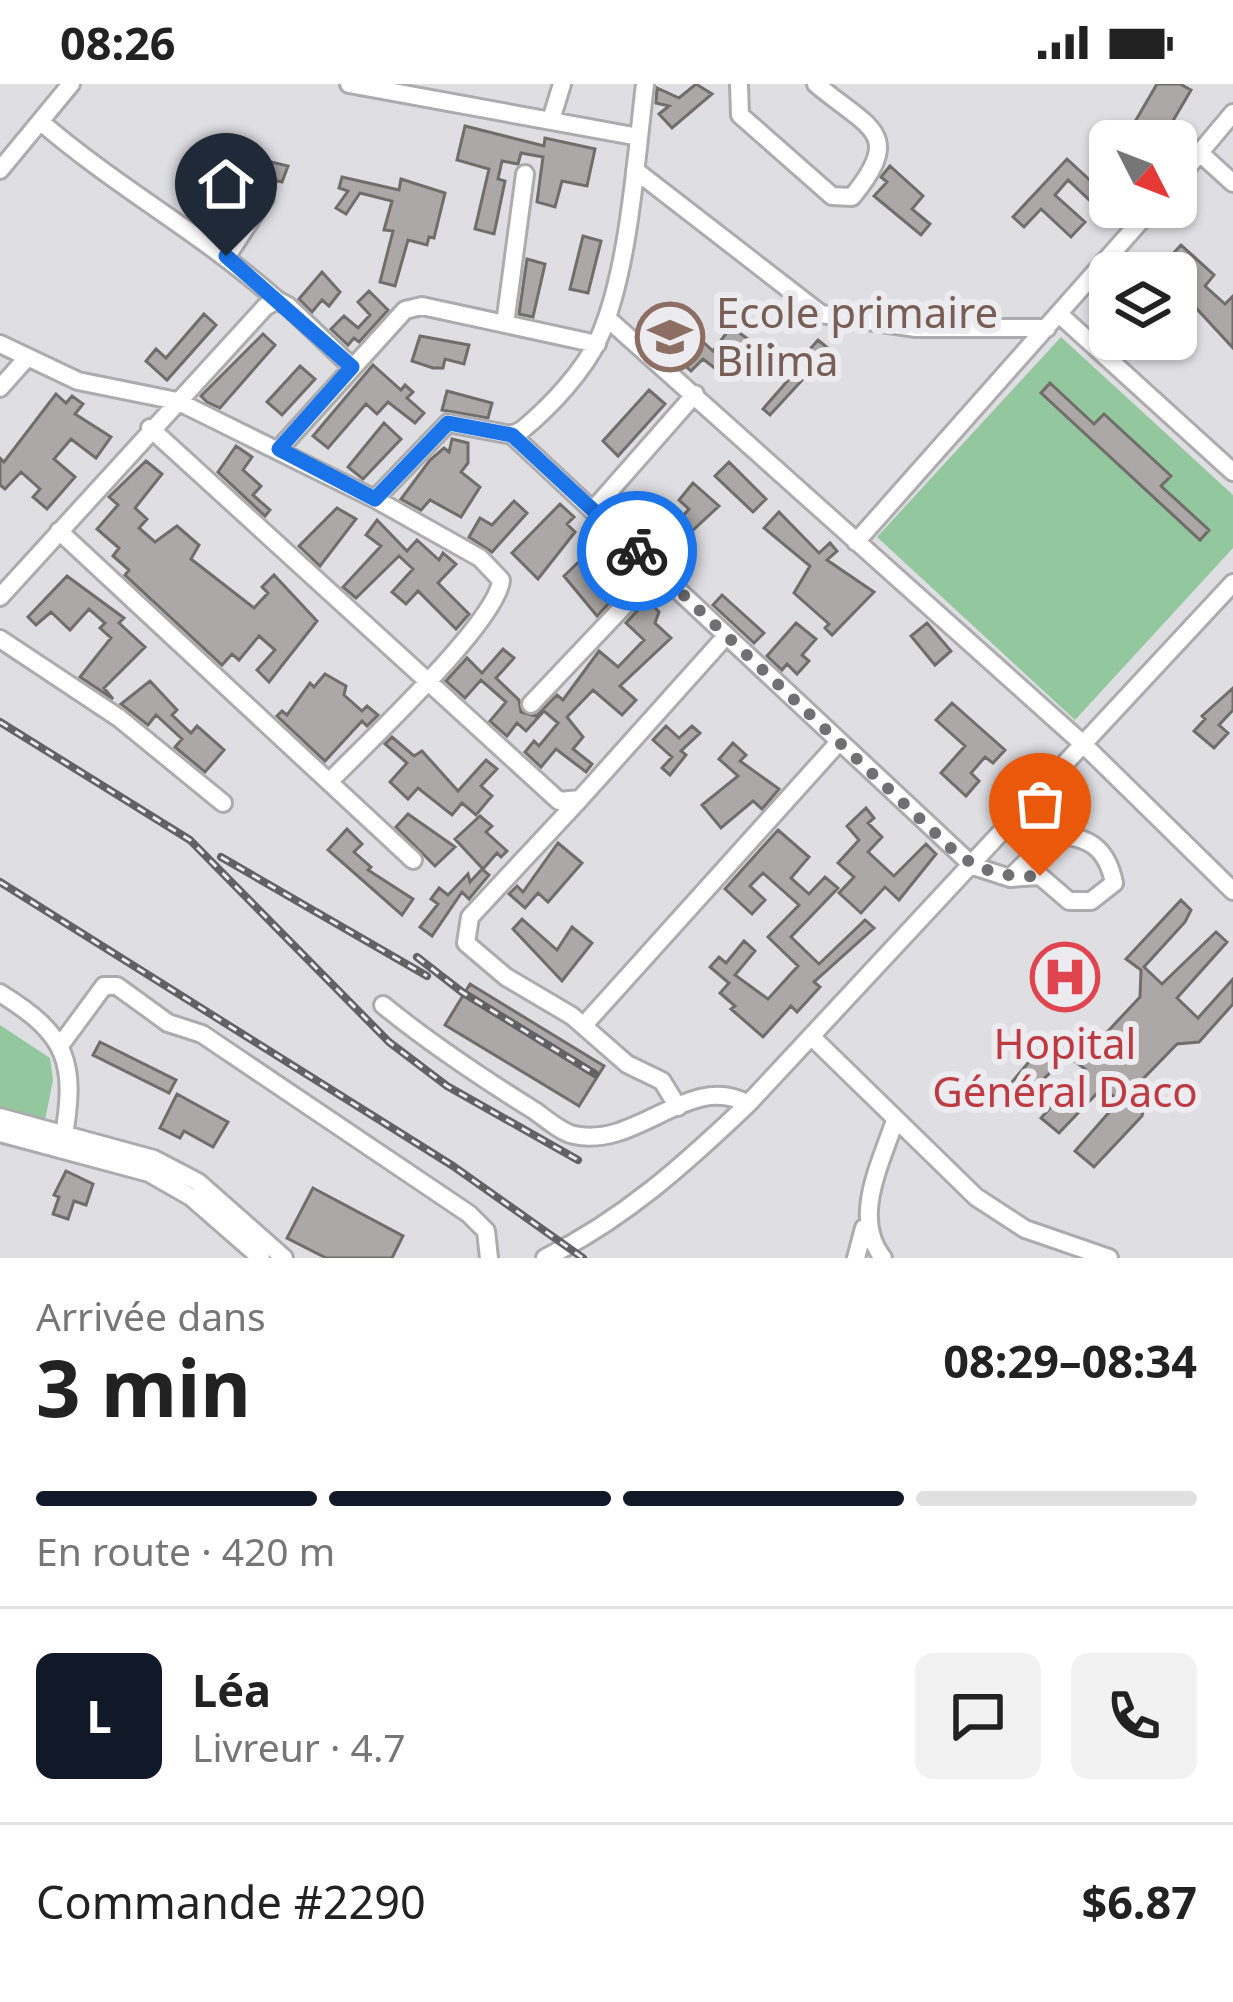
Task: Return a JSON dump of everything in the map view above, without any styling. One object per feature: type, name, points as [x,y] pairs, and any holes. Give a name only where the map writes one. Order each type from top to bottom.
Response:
[{"type":"street","points":[[0,170],[71,84]]},
{"type":"street","points":[[349,84],[639,137]]},
{"type":"street","points":[[551,120],[562,84]]},
{"type":"street","points":[[512,435],[532,422],[597,344],[607,318],[635,170],[645,84]]},
{"type":"street","points":[[739,84],[740,115],[832,196],[852,196],[881,161],[881,147],[873,132],[816,84]]},
{"type":"street","points":[[1197,156],[1233,113]]},
{"type":"street","points":[[41,122],[91,165],[226,256],[352,367]]},
{"type":"street","points":[[1200,153],[1233,183]]},
{"type":"street","points":[[635,170],[821,314],[916,328],[1053,321],[1233,472]]},
{"type":"street","points":[[506,324],[525,174]]},
{"type":"street","points":[[226,256],[266,199]]},
{"type":"street","points":[[856,542],[1135,228]]},
{"type":"street","points":[[0,596],[150,428],[277,300]]},
{"type":"street","points":[[279,449],[405,310],[422,306],[597,344]]},
{"type":"street","points":[[607,318],[1084,744],[1233,891]]},
{"type":"street","points":[[0,344],[78,380],[177,401],[279,449],[480,558],[501,580],[491,609],[329,782]]},
{"type":"street","points":[[0,388],[26,359]]},
{"type":"street","points":[[593,510],[695,394]]},
{"type":"street","points":[[375,499],[448,423],[512,435],[973,866],[1010,878],[1040,876],[1069,901],[1090,901],[1114,883],[1109,859],[1084,836],[1054,835],[1010,878]]},
{"type":"street","points":[[150,428],[559,801],[580,799]]},
{"type":"street","points":[[59,531],[413,860]]},
{"type":"street","points":[[531,704],[658,570]]},
{"type":"street","points":[[544,1258],[594,1233],[663,1186],[748,1105],[1233,583]]},
{"type":"street","points":[[678,1107],[662,1082],[627,1064],[584,1025],[479,958],[466,943],[466,930],[470,917],[532,846],[726,636]]},
{"type":"street","points":[[0,639],[119,718],[223,802]]},
{"type":"street","points":[[584,1025],[839,742]]},
{"type":"street","points":[[62,1043],[104,986],[117,986],[168,1023],[202,1034],[338,1122],[469,1214],[486,1231],[489,1258]]},
{"type":"street","points":[[0,993],[39,1017],[62,1043],[67,1072],[64,1141]]},
{"type":"street","points":[[383,1005],[439,1050],[573,1135],[604,1135],[728,1093],[748,1105]]},
{"type":"street","points":[[814,1039],[976,1197],[1009,1219],[1108,1258]]},
{"type":"street","points":[[0,1117],[166,1181],[261,1258]]},
{"type":"street","points":[[856,1258],[895,1120]]},
{"type":"street","points":[[0,1133],[154,1159],[186,1175],[284,1258]]},
{"type":"street","points":[[867,1216],[867,1235],[883,1258]]},
{"type":"green space","points":[[1061,337],[1233,495],[1233,548],[1075,720],[877,537]]},
{"type":"green space","points":[[0,1025],[50,1058],[53,1080],[44,1125],[0,1112]]},
{"type":"building","points":[[696,84],[712,94],[672,128],[659,114],[669,106],[656,103],[657,88],[679,98]]},
{"type":"building","points":[[1157,84],[1180,84],[1191,90],[1173,120],[1136,120]]},
{"type":"building","points":[[465,126],[544,146],[545,138],[595,149],[587,186],[562,181],[555,207],[537,202],[543,157],[521,153],[518,164],[502,161],[498,179],[505,181],[494,234],[475,229],[489,169],[457,160]]},
{"type":"building","points":[[207,148],[233,159],[234,153],[288,166],[282,182],[230,171],[203,157]]},
{"type":"building","points":[[1067,159],[1089,179],[1089,200],[1068,180],[1055,195],[1085,222],[1071,237],[1041,209],[1024,227],[1013,217]]},
{"type":"building","points":[[890,166],[923,196],[912,209],[930,224],[921,235],[874,196],[887,182],[881,177]]},
{"type":"building","points":[[342,177],[399,190],[401,179],[445,193],[434,238],[429,237],[427,245],[408,240],[395,286],[380,282],[393,231],[384,230],[392,201],[360,193],[346,214],[336,208],[348,191],[339,188]]},
{"type":"building","points":[[583,236],[601,241],[588,293],[570,289]]},
{"type":"building","points":[[527,259],[545,264],[533,317],[519,314]]},
{"type":"building","points":[[1197,260],[1214,275],[1205,286],[1225,304],[1233,296],[1233,348],[1197,309]]},
{"type":"building","points":[[322,272],[340,292],[329,306],[322,300],[312,312],[299,299]]},
{"type":"building","points":[[369,291],[388,310],[359,342],[354,338],[348,345],[331,329],[344,316],[358,328],[370,315],[358,302]]},
{"type":"building","points":[[204,314],[216,325],[167,380],[146,361],[156,349],[166,358]]},
{"type":"building","points":[[731,327],[748,339],[721,373],[703,359],[691,371],[682,363],[702,341],[713,351]]},
{"type":"building","points":[[263,334],[275,345],[220,408],[207,402],[201,396]]},
{"type":"building","points":[[420,336],[469,345],[464,364],[445,359],[443,368],[433,368],[412,361]]},
{"type":"building","points":[[818,340],[830,350],[770,415],[763,409],[790,378],[760,355],[770,343],[797,364]]},
{"type":"building","points":[[373,365],[401,390],[405,385],[413,392],[407,398],[424,413],[415,423],[388,402],[377,414],[366,404],[328,448],[313,436]]},
{"type":"building","points":[[300,366],[315,379],[282,415],[267,402]]},
{"type":"building","points":[[1050,383],[1094,424],[1104,414],[1171,476],[1161,486],[1209,530],[1200,540],[1041,393]]},
{"type":"building","points":[[649,390],[665,404],[618,456],[603,441]]},
{"type":"building","points":[[447,391],[492,403],[488,418],[442,410]]},
{"type":"building","points":[[56,394],[66,403],[72,396],[83,404],[75,414],[111,437],[96,458],[71,439],[54,459],[75,477],[47,509],[33,497],[40,489],[21,472],[5,489],[0,485],[0,458],[4,462]]},
{"type":"building","points":[[384,423],[401,439],[363,479],[348,467]]},
{"type":"building","points":[[452,439],[468,443],[468,463],[461,472],[480,487],[461,517],[430,500],[421,510],[401,499],[430,460],[444,448],[449,452]]},
{"type":"building","points":[[236,446],[252,457],[243,470],[261,486],[253,495],[270,510],[265,516],[218,472]]},
{"type":"building","points":[[146,461],[162,474],[135,508],[147,519],[139,528],[155,542],[177,526],[199,545],[191,559],[254,608],[268,593],[262,587],[274,575],[317,621],[269,682],[257,670],[275,650],[259,636],[239,660],[232,654],[222,665],[125,575],[129,570],[113,556],[119,548],[97,529],[118,505],[109,497]]},
{"type":"building","points":[[729,462],[766,499],[753,512],[715,476]]},
{"type":"building","points":[[693,483],[719,506],[676,546],[665,536],[689,509],[679,500]]},
{"type":"building","points":[[514,501],[527,513],[492,552],[469,537],[480,518],[492,525]]},
{"type":"building","points":[[560,504],[574,517],[567,524],[575,532],[538,579],[512,553]]},
{"type":"building","points":[[337,508],[356,519],[320,566],[299,546]]},
{"type":"building","points":[[779,512],[819,553],[830,543],[837,551],[827,560],[874,592],[832,635],[825,628],[829,624],[794,593],[810,566],[764,528]]},
{"type":"building","points":[[377,520],[407,551],[417,540],[439,560],[443,553],[456,564],[438,583],[469,614],[456,629],[418,591],[406,604],[392,592],[413,569],[399,556],[356,598],[343,587],[381,546],[366,535]]},
{"type":"building","points":[[588,553],[607,573],[613,568],[628,583],[597,616],[564,576]]},
{"type":"building","points":[[67,576],[124,618],[119,623],[145,647],[104,688],[113,699],[80,677],[111,638],[100,628],[105,623],[89,609],[70,630],[51,612],[36,625],[28,617]]},
{"type":"building","points":[[722,595],[764,633],[754,643],[713,605]]},
{"type":"building","points":[[647,600],[659,612],[655,623],[671,638],[620,686],[636,700],[622,715],[593,690],[567,717],[583,737],[573,749],[592,764],[586,772],[556,749],[541,767],[525,752],[534,741],[539,746],[558,723],[544,711],[526,731],[517,723],[507,736],[490,721],[506,702],[481,680],[465,698],[446,681],[467,658],[482,673],[503,649],[514,658],[496,678],[519,700],[521,712],[536,716],[557,695],[563,700],[599,651],[618,667],[644,640],[626,623]]},
{"type":"building","points":[[796,623],[816,639],[802,655],[809,661],[797,674],[787,664],[782,670],[767,656]]},
{"type":"building","points":[[927,623],[951,651],[935,665],[911,636]]},
{"type":"building","points":[[325,674],[346,686],[344,695],[362,711],[367,706],[378,715],[367,726],[362,721],[325,761],[277,716],[282,711],[287,715],[310,683],[314,687]]},
{"type":"building","points":[[150,681],[177,710],[172,715],[191,733],[197,726],[224,750],[205,772],[175,747],[182,739],[156,715],[148,725],[121,704]]},
{"type":"building","points":[[1233,688],[1233,710],[1219,725],[1228,733],[1214,748],[1194,731],[1205,719],[1202,716]]},
{"type":"building","points":[[952,703],[1005,750],[993,763],[985,757],[971,773],[979,781],[966,796],[941,773],[965,746],[936,720]]},
{"type":"building","points":[[666,726],[679,738],[692,726],[700,733],[681,751],[686,755],[670,775],[662,768],[672,757],[653,740]]},
{"type":"building","points":[[392,737],[414,756],[422,751],[458,791],[486,760],[497,769],[481,786],[492,796],[476,815],[462,803],[452,815],[418,788],[408,799],[390,782],[407,763],[385,744]]},
{"type":"building","points":[[733,743],[746,755],[740,761],[779,789],[762,809],[753,801],[721,828],[702,805],[738,776],[719,759]]},
{"type":"building","points":[[866,808],[874,818],[868,823],[882,837],[868,852],[894,876],[926,844],[936,854],[899,900],[885,887],[861,913],[839,893],[854,877],[838,863],[859,840],[847,826]]},
{"type":"building","points":[[408,814],[455,847],[435,866],[396,827]]},
{"type":"building","points":[[480,816],[492,826],[486,832],[507,851],[501,857],[497,853],[483,869],[455,839]]},
{"type":"building","points":[[347,829],[362,844],[354,852],[371,867],[368,870],[413,899],[402,915],[328,850]]},
{"type":"building","points":[[778,830],[809,857],[791,878],[809,894],[825,877],[838,888],[791,937],[819,964],[865,920],[874,928],[814,982],[820,987],[797,1012],[791,1006],[763,1037],[731,1009],[735,1006],[720,993],[729,983],[710,967],[719,957],[726,963],[744,941],[755,951],[735,975],[768,999],[798,966],[768,937],[799,905],[763,873],[750,886],[765,900],[752,914],[725,889]]},
{"type":"building","points":[[558,843],[582,863],[548,902],[538,893],[525,908],[509,894],[517,886],[523,892]]},
{"type":"building","points":[[482,869],[489,875],[469,899],[462,892],[432,936],[420,927],[438,904],[431,899],[439,888],[448,895],[468,874],[470,882]]},
{"type":"building","points":[[1181,900],[1191,910],[1185,922],[1144,967],[1162,984],[1216,932],[1227,942],[1177,998],[1198,1018],[1233,979],[1233,1004],[1199,1042],[1177,1044],[1142,1080],[1149,1087],[1142,1116],[1094,1167],[1075,1151],[1119,1101],[1103,1087],[1059,1133],[1041,1118],[1085,1069],[1068,1056],[1015,1106],[1002,1094],[1053,1033],[1072,1049],[1094,1046],[1140,997],[1141,970],[1126,959]]},
{"type":"building","points":[[522,919],[557,950],[572,927],[592,943],[562,981],[513,929]]},
{"type":"building","points":[[470,984],[604,1066],[579,1106],[445,1025]]},
{"type":"building","points":[[100,1042],[176,1080],[169,1093],[93,1055]]},
{"type":"building","points":[[177,1094],[228,1122],[213,1147],[184,1131],[180,1138],[160,1128]]},
{"type":"building","points":[[66,1171],[93,1184],[86,1205],[74,1201],[68,1219],[53,1214],[59,1197],[54,1195]]},
{"type":"building","points":[[313,1188],[403,1236],[392,1258],[326,1258],[287,1238]]},
{"type":"railway","points":[[0,722],[190,840],[389,1042],[447,1086],[578,1160]]},
{"type":"railway","points":[[221,857],[427,976]]},
{"type":"railway","points":[[0,882],[453,1166],[583,1258]]},
{"type":"railway","points":[[417,957],[462,992],[595,1074]]},
{"type":"way so far","points":[[637,551],[953,850],[973,866],[1010,878],[1040,876]]},
{"type":"place","name":"Ecole primaire Bilima","points":[[670,337]]},
{"type":"place","name":"Hopital Général Daco","points":[[1065,977]]},
{"type":"route","points":[[226,256],[352,367],[279,449],[375,499],[433,433],[448,423],[468,423],[512,435],[637,551]]}]
